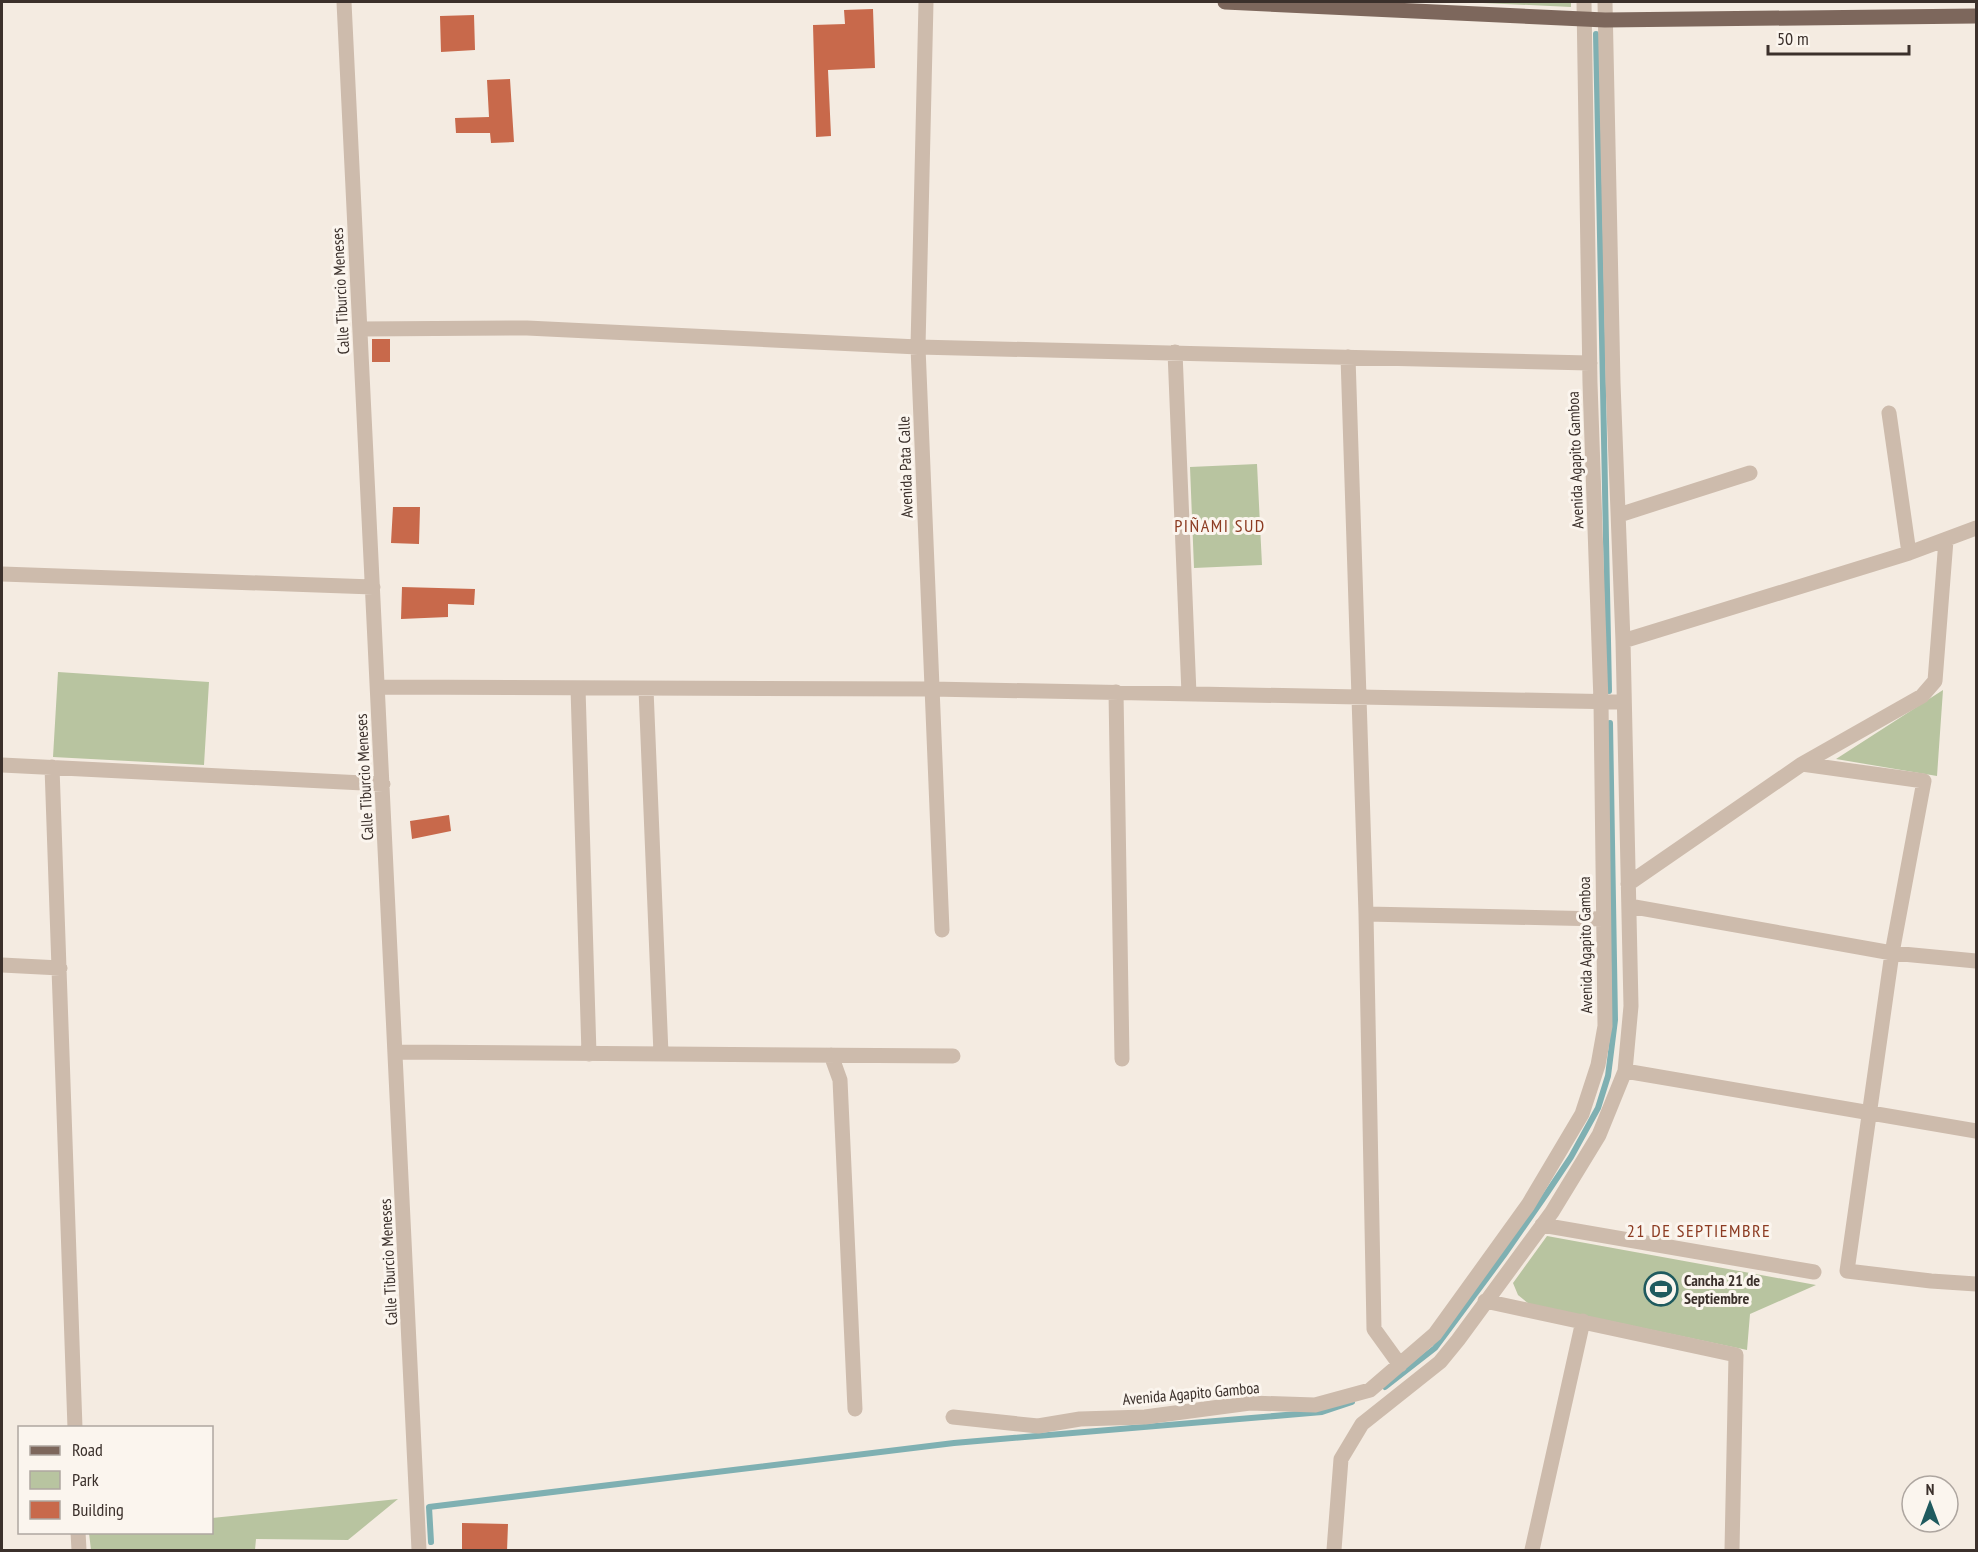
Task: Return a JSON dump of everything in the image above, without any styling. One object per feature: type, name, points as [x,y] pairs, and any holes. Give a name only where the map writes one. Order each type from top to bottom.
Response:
[{"type":"main road","points":[[1225,2],[1585,20],[1977,16]]},
{"type":"street","name":"Calle Tiburcio Meneses","points":[[344,2],[419,1551]]},
{"type":"street","name":"Avenida Pata Calle","points":[[926,2],[918,347],[942,930]]},
{"type":"street","name":"Avenida Agapito Gamboa","points":[[953,1417],[1038,1426],[1080,1419],[1145,1417],[1250,1403],[1315,1404],[1370,1389],[1435,1334],[1528,1205],[1582,1114],[1599,1065],[1605,1026],[1601,702],[1590,363],[1584,2]]},
{"type":"street","points":[[1334,1551],[1341,1460],[1362,1425],[1440,1362],[1552,1212],[1599,1136],[1626,1071],[1631,1006],[1623,641],[1613,383],[1605,2]]},
{"type":"street","points":[[360,329],[527,328],[918,347],[1590,363]]},
{"type":"street","points":[[1175,352],[1189,694]]},
{"type":"street","points":[[1348,357],[1366,914],[1374,1329],[1400,1365]]},
{"type":"street","points":[[1888,413],[1909,553]]},
{"type":"street","points":[[1619,515],[1750,473]]},
{"type":"street","points":[[1623,641],[1909,553],[1977,528]]},
{"type":"street","points":[[1628,884],[1802,764],[1922,696],[1935,681],[1946,540]]},
{"type":"street","points":[[2,574],[373,588]]},
{"type":"street","points":[[378,687],[931,689],[1624,702]]},
{"type":"street","points":[[578,688],[589,1054]]},
{"type":"street","points":[[646,689],[661,1054]]},
{"type":"street","points":[[1116,692],[1122,1059]]},
{"type":"street","points":[[1802,764],[1924,781],[1892,953],[1847,1271],[1977,1284]]},
{"type":"street","points":[[2,765],[383,784]]},
{"type":"street","points":[[52,767],[75,1426]]},
{"type":"street","points":[[1629,906],[1892,953],[1977,961]]},
{"type":"street","points":[[1366,914],[1603,919]]},
{"type":"street","points":[[2,965],[60,968]]},
{"type":"street","points":[[396,1052],[953,1056]]},
{"type":"street","points":[[831,1055],[840,1080],[855,1409]]},
{"type":"street","points":[[1626,1071],[1977,1131]]},
{"type":"street","points":[[1542,1225],[1815,1272]]},
{"type":"street","points":[[1485,1301],[1736,1354],[1732,1551]]},
{"type":"street","points":[[1532,1551],[1583,1321]]},
{"type":"street","points":[[78,1534],[79,1551]]},
{"type":"green space","points":[[1461,2],[1571,2],[1571,7]]},
{"type":"green space","points":[[1257,464],[1262,565],[1194,568],[1190,467]]},
{"type":"green space","points":[[58,672],[209,682],[204,765],[53,757]]},
{"type":"green space","points":[[1943,690],[1937,776],[1836,759]]},
{"type":"green space","points":[[1547,1236],[1816,1285],[1750,1314],[1747,1350],[1529,1304],[1518,1295],[1513,1283]]},
{"type":"green space","points":[[398,1499],[348,1540],[256,1539],[255,1550],[91,1550],[89,1534],[213,1534],[213,1518]]},
{"type":"building","points":[[873,9],[875,68],[828,70],[831,136],[816,137],[813,25],[845,24],[844,10]]},
{"type":"building","points":[[474,15],[475,50],[441,52],[440,16]]},
{"type":"building","points":[[510,79],[514,142],[491,143],[490,133],[456,133],[455,118],[489,117],[487,80]]},
{"type":"building","points":[[372,339],[390,339],[390,362],[372,362]]},
{"type":"building","points":[[393,507],[420,507],[419,544],[391,543]]},
{"type":"building","points":[[402,587],[475,589],[474,605],[448,604],[448,617],[401,619]]},
{"type":"building","points":[[449,815],[451,831],[412,839],[410,821]]},
{"type":"building","points":[[462,1523],[508,1524],[507,1551],[462,1551]]},
{"type":"waterway","points":[[1596,34],[1609,691]]},
{"type":"waterway","points":[[1385,1387],[1435,1348],[1547,1193],[1571,1157],[1598,1108],[1608,1076],[1615,1020],[1610,723]]},
{"type":"waterway","points":[[431,1542],[429,1507],[954,1443],[1322,1412],[1352,1402]]},
{"type":"place","name":"Cancha 21 de Septiembre","points":[[1661,1289]]},
{"type":"district","name":"PIÑAMI SUD","points":[[1220,526]]},
{"type":"district","name":"21 DE SEPTIEMBRE","points":[[1699,1231]]}]
